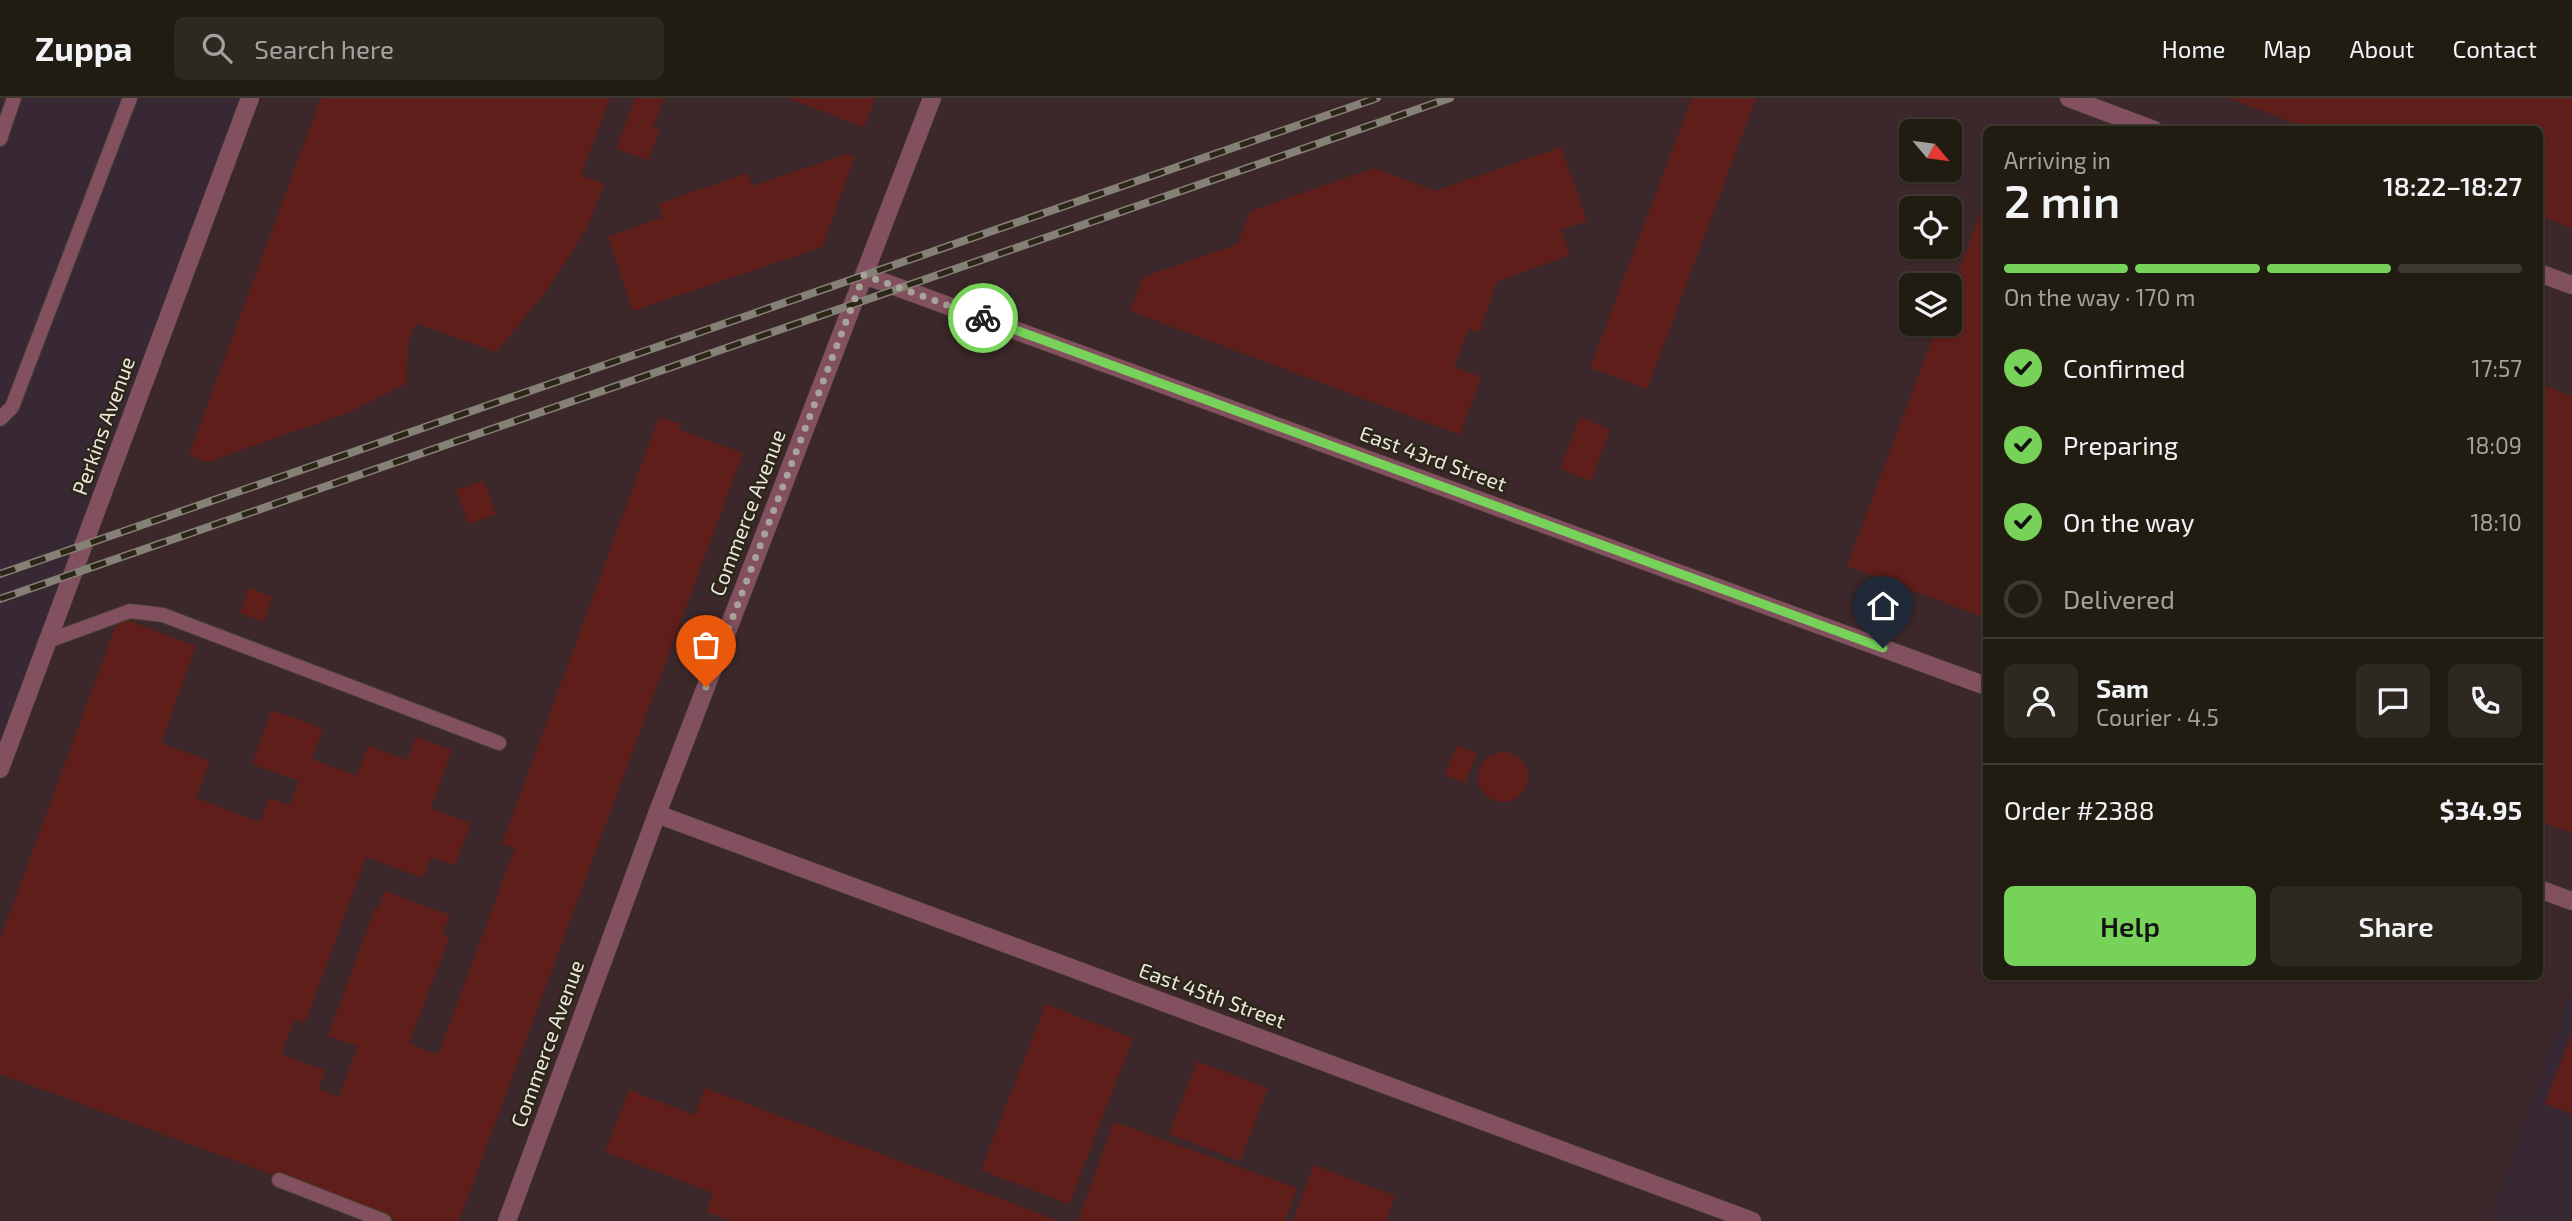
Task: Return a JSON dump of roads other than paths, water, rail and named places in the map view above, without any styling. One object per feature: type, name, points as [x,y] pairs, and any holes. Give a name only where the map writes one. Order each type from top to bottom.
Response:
[{"type":"street","name":"Perkins Avenue","points":[[0,769],[250,98]]},
{"type":"street","name":"Commerce Avenue","points":[[507,1221],[657,814],[932,98]]},
{"type":"street","points":[[2070,98],[2144,126]]},
{"type":"street","points":[[2543,274],[2572,285]]},
{"type":"street","name":"East 43rd Street","points":[[864,275],[1983,685]]},
{"type":"street","name":"East 45th Street","points":[[657,814],[1752,1221]]},
{"type":"street","points":[[2543,890],[2572,901]]},
{"type":"lane","points":[[0,139],[15,98]]},
{"type":"lane","points":[[0,419],[12,407],[130,98]]},
{"type":"lane","points":[[48,641],[130,611],[163,615],[499,743]]},
{"type":"lane","points":[[279,1180],[384,1221]]},
{"type":"railway","points":[[0,574],[1377,98]]},
{"type":"railway","points":[[0,599],[1450,98]]}]
